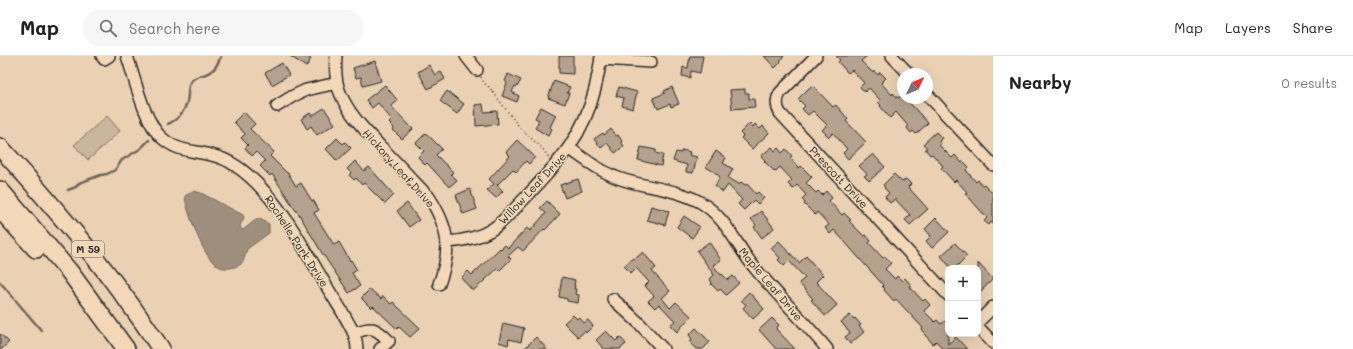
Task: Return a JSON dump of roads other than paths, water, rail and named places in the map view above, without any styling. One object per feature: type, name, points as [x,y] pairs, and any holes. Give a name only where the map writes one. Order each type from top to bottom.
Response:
[{"type":"highway","name":"M 59","points":[[0,147],[85,245],[123,294],[161,349]]},
{"type":"highway","name":"M 59","points":[[0,190],[69,271],[125,349]]},
{"type":"highway","points":[[0,209],[125,349]]},
{"type":"street","points":[[102,56],[104,59],[109,56]]},
{"type":"street","name":"Rochelle Park Drive","points":[[127,56],[146,114],[153,128],[168,143],[184,150],[210,154],[226,160],[243,171],[259,185],[276,205],[302,245],[354,333],[357,349]]},
{"type":"street","name":"Hickory Leaf Drive","points":[[336,56],[335,69],[337,83],[348,109],[358,123],[429,197],[437,211],[443,225],[447,242],[445,268],[439,284]]},
{"type":"street","points":[[466,56],[477,70]]},
{"type":"street","name":"Prescott Drive","points":[[816,56],[780,93],[776,103],[780,113],[945,292]]},
{"type":"street","points":[[892,56],[903,68]]},
{"type":"street","points":[[600,57],[651,62]]},
{"type":"street","name":"Willow Leaf Drive","points":[[447,242],[472,238],[491,230],[504,220],[556,165],[569,148],[583,125],[591,106],[597,80],[600,57]]},
{"type":"street","points":[[277,106],[306,90],[337,83]]},
{"type":"street","points":[[933,100],[993,165]]},
{"type":"street","name":"Maple Leaf Drive","points":[[569,148],[601,170],[618,178],[684,195],[711,209],[723,222],[755,268],[827,349]]},
{"type":"street","points":[[613,300],[639,323],[663,349]]},
{"type":"street","points":[[981,319],[993,307]]},
{"type":"street","points":[[354,333],[370,328],[378,331],[389,341],[380,349]]},
{"type":"street","points":[[981,330],[993,343]]},
{"type":"waterway","points":[[168,124],[180,116],[185,109],[188,87],[193,79],[207,74],[212,70],[216,66],[221,56]]},
{"type":"waterway","points":[[68,190],[76,187],[79,183],[115,170],[122,160],[140,149],[149,140]]},
{"type":"waterway","points":[[0,282],[41,330]]}]
